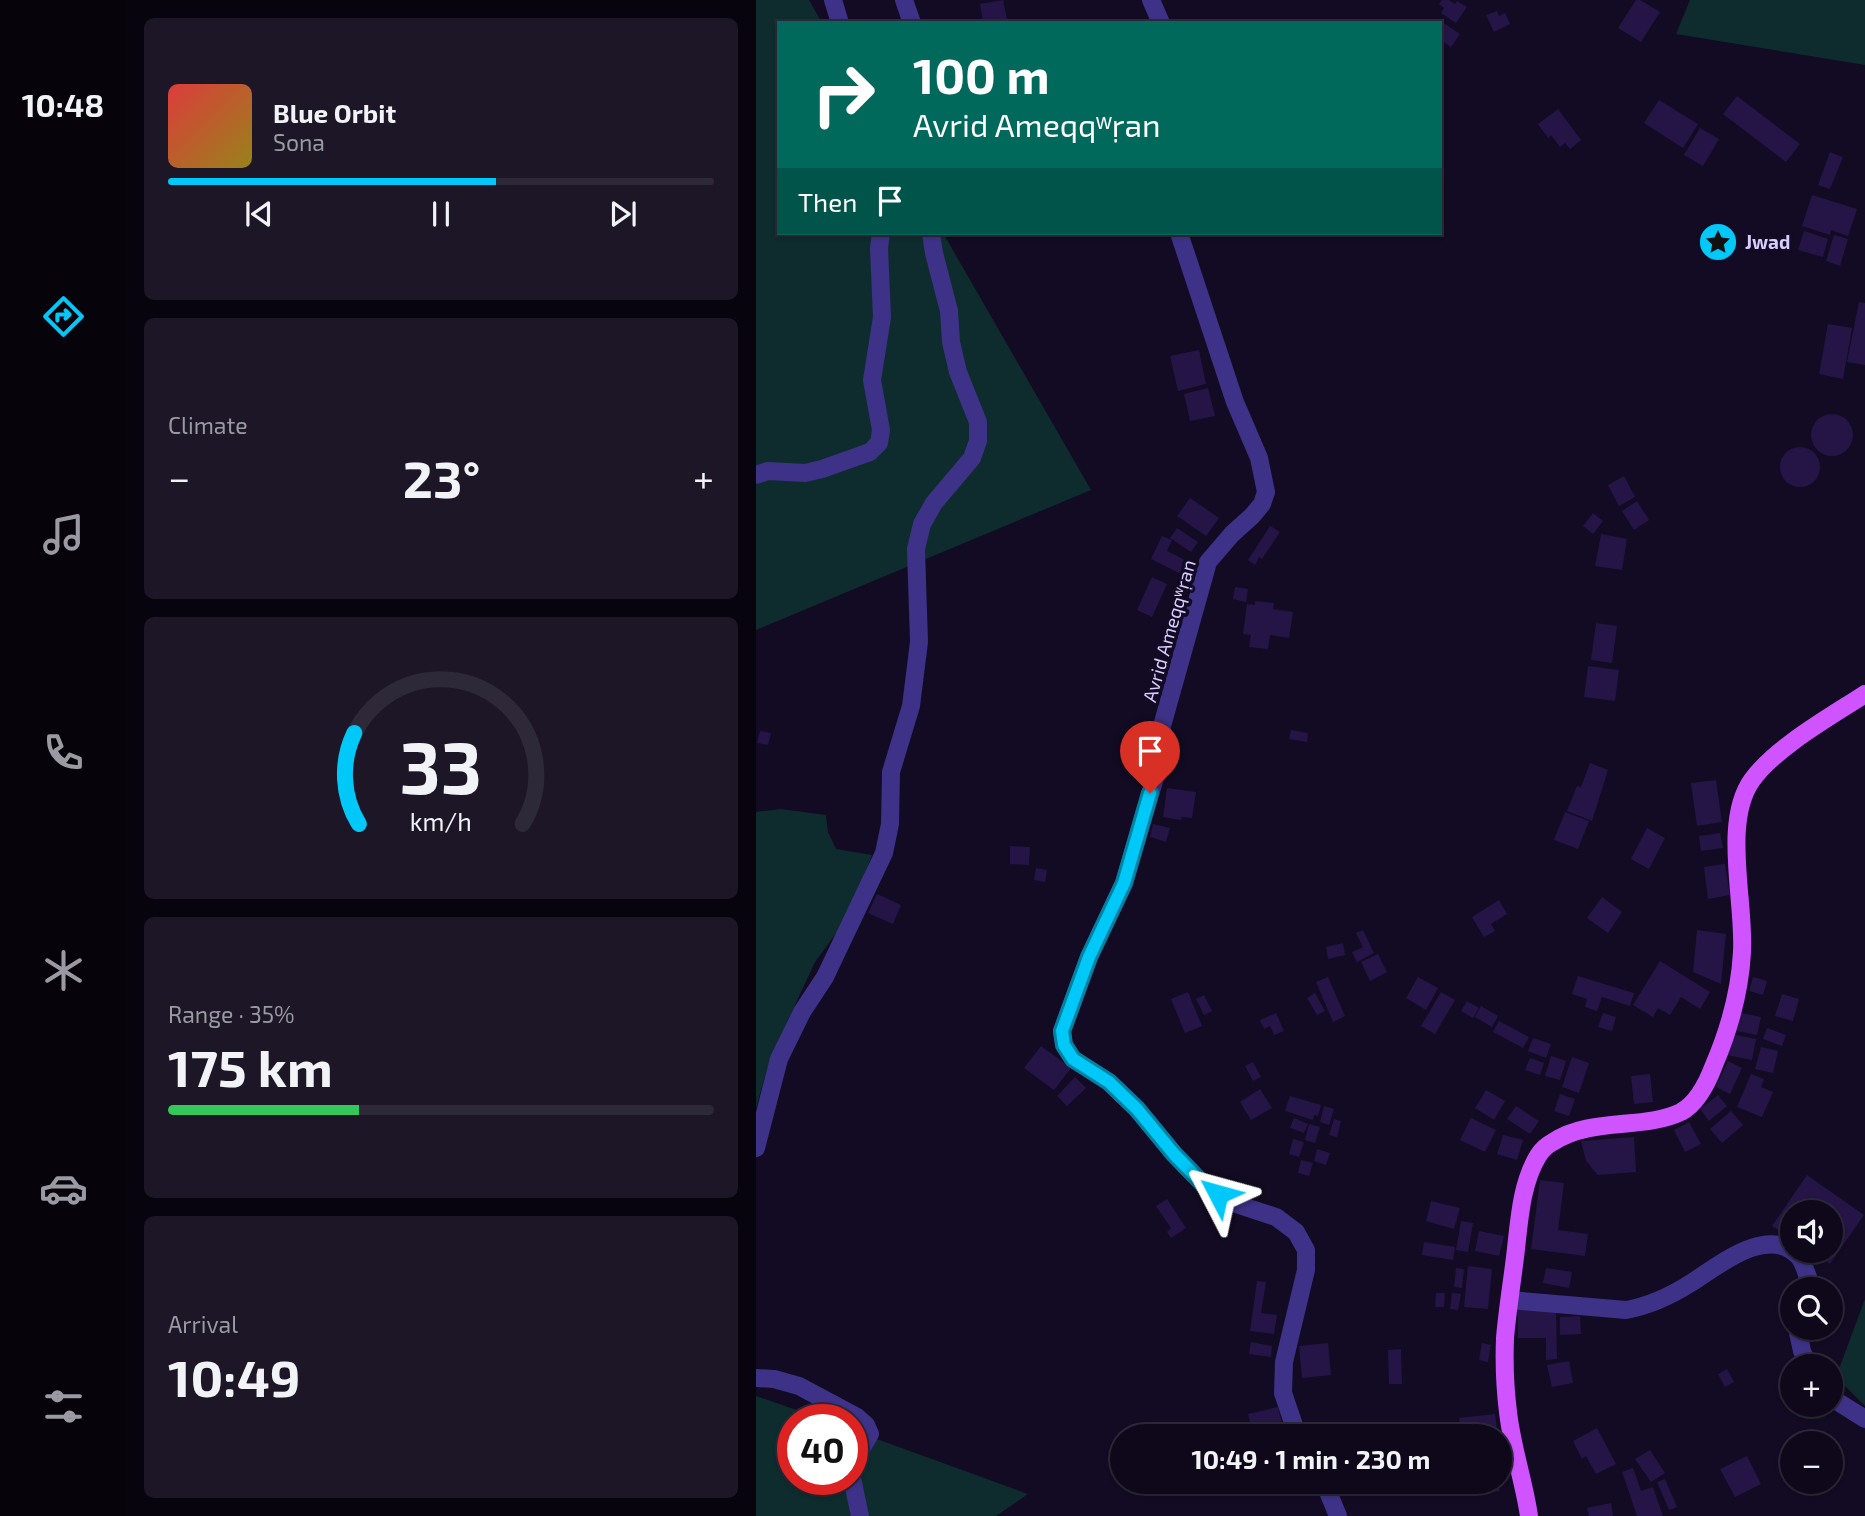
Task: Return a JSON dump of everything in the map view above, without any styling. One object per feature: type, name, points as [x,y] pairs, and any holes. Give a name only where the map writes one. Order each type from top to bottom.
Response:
[{"type":"main road","points":[[1529,1516],[1508,1414],[1505,1338],[1522,1202],[1537,1157],[1553,1141],[1583,1129],[1681,1112],[1693,1103],[1701,1092],[1729,1022],[1739,974],[1742,951],[1737,830],[1741,801],[1751,782],[1775,755],[1865,694]]},
{"type":"street","points":[[833,0],[839,21]]},
{"type":"street","points":[[904,0],[911,21]]},
{"type":"street","points":[[1151,0],[1160,21]]},
{"type":"street","points":[[756,475],[768,471],[805,473],[821,469],[870,452],[879,443],[881,430],[872,380],[882,317],[881,235]]},
{"type":"street","points":[[756,1148],[779,1059],[788,1038],[825,977],[884,853],[890,824],[891,772],[911,706],[919,642],[916,549],[922,524],[934,503],[972,458],[978,441],[978,422],[958,372],[951,342],[949,311],[931,235]]},
{"type":"street","name":"Avrid Ameqqʷṛan","points":[[1180,235],[1236,402],[1259,458],[1266,492],[1262,504],[1208,562],[1162,726],[1157,771],[1124,883],[1089,957],[1062,1031],[1064,1045],[1073,1059],[1119,1091],[1203,1184],[1233,1203],[1276,1217],[1296,1232],[1306,1250],[1306,1270],[1284,1362],[1283,1393],[1294,1424]]},
{"type":"street","points":[[1510,1300],[1633,1309],[1689,1284],[1735,1253],[1762,1245],[1781,1246],[1799,1257],[1808,1277]]},
{"type":"street","points":[[756,1378],[799,1386],[834,1404]]},
{"type":"street","points":[[1843,1405],[1865,1419]]},
{"type":"street","points":[[1329,1494],[1338,1516]]},
{"type":"street","points":[[856,1495],[860,1516]]},
{"type":"green space","points":[[756,0],[809,0],[821,21],[777,21],[777,235],[944,235],[1091,490],[756,630]]},
{"type":"green space","points":[[1690,0],[1865,0],[1865,65],[1676,34]]},
{"type":"green space","points":[[781,809],[826,815],[828,832],[836,849],[872,855],[849,916],[815,962],[770,1059],[756,1108],[756,812]]},
{"type":"green space","points":[[1865,1299],[1865,1406],[1843,1384],[1843,1358]]},
{"type":"green space","points":[[756,1396],[779,1404],[777,1495],[868,1495],[868,1436],[1028,1494],[996,1516],[756,1516]]},
{"type":"building","points":[[1003,0],[1007,19],[983,21],[980,4]]},
{"type":"building","points":[[1442,0],[1455,4],[1457,1],[1467,7],[1456,23],[1441,13],[1444,8],[1439,4]]},
{"type":"building","points":[[1636,0],[1660,12],[1641,42],[1618,28]]},
{"type":"building","points":[[1497,11],[1499,16],[1505,13],[1510,24],[1494,32],[1486,15]]},
{"type":"building","points":[[1442,22],[1460,34],[1451,47],[1442,41]]},
{"type":"building","points":[[1737,96],[1800,144],[1786,162],[1723,114]]},
{"type":"building","points":[[1659,100],[1698,124],[1683,148],[1644,123]]},
{"type":"building","points":[[1558,109],[1581,140],[1570,149],[1565,143],[1560,147],[1551,135],[1548,138],[1538,124]]},
{"type":"building","points":[[1700,128],[1719,139],[1703,166],[1684,155]]},
{"type":"building","points":[[1830,152],[1843,157],[1830,189],[1818,185]]},
{"type":"building","points":[[1812,195],[1857,209],[1848,236],[1831,230],[1830,235],[1802,226]]},
{"type":"building","points":[[1804,231],[1828,239],[1823,257],[1798,250]]},
{"type":"building","points":[[1834,235],[1848,239],[1840,266],[1826,261]]},
{"type":"building","points":[[1859,302],[1865,303],[1865,365],[1847,362]]},
{"type":"building","points":[[1828,324],[1852,328],[1843,379],[1819,374]]},
{"type":"building","points":[[1199,350],[1206,384],[1178,391],[1170,356]]},
{"type":"building","points":[[1208,388],[1215,416],[1190,421],[1184,394]]},
{"type":"building","points":[[1832,414],[1847,420],[1853,435],[1847,450],[1832,456],[1817,450],[1811,435],[1817,420]]},
{"type":"building","points":[[1800,447],[1814,453],[1820,467],[1814,481],[1800,487],[1786,481],[1780,467],[1786,453]]},
{"type":"building","points":[[1624,476],[1635,497],[1619,506],[1608,485]]},
{"type":"building","points":[[1190,498],[1219,518],[1206,536],[1177,516]]},
{"type":"building","points":[[1637,501],[1649,520],[1634,530],[1622,511]]},
{"type":"building","points":[[1593,513],[1603,521],[1593,534],[1583,526]]},
{"type":"building","points":[[1270,526],[1280,532],[1255,565],[1248,560]]},
{"type":"building","points":[[1177,528],[1198,542],[1191,552],[1170,538]]},
{"type":"building","points":[[1601,534],[1627,539],[1622,570],[1595,566]]},
{"type":"building","points":[[1162,536],[1172,540],[1167,551],[1189,562],[1183,575],[1151,559]]},
{"type":"building","points":[[1152,577],[1167,584],[1152,617],[1137,610]]},
{"type":"building","points":[[1235,587],[1248,589],[1246,602],[1233,599]]},
{"type":"building","points":[[1255,601],[1274,603],[1273,609],[1293,612],[1289,638],[1270,635],[1268,649],[1249,647],[1251,635],[1243,634],[1247,604],[1255,605]]},
{"type":"building","points":[[1596,623],[1617,626],[1612,663],[1591,660]]},
{"type":"building","points":[[1588,666],[1619,670],[1615,701],[1584,697]]},
{"type":"building","points":[[1291,730],[1308,733],[1307,742],[1289,739]]},
{"type":"building","points":[[760,731],[771,733],[768,745],[757,743]]},
{"type":"building","points":[[1590,763],[1608,770],[1592,821],[1567,811],[1577,786],[1581,787]]},
{"type":"building","points":[[1716,780],[1722,822],[1697,826],[1691,783]]},
{"type":"building","points":[[1167,788],[1196,792],[1192,818],[1182,817],[1181,820],[1163,817]]},
{"type":"building","points":[[1565,812],[1589,821],[1578,849],[1554,840]]},
{"type":"building","points":[[1153,824],[1170,828],[1166,842],[1150,837]]},
{"type":"building","points":[[1647,828],[1665,838],[1649,869],[1631,859]]},
{"type":"building","points":[[1720,833],[1723,848],[1701,851],[1699,836]]},
{"type":"building","points":[[1010,846],[1030,847],[1029,865],[1010,864]]},
{"type":"building","points":[[1725,864],[1730,895],[1708,899],[1704,867]]},
{"type":"building","points":[[1036,868],[1047,870],[1045,882],[1034,880]]},
{"type":"building","points":[[877,894],[901,905],[893,924],[868,913]]},
{"type":"building","points":[[1602,897],[1622,912],[1608,933],[1587,918]]},
{"type":"building","points":[[1499,900],[1507,914],[1491,924],[1495,931],[1484,937],[1472,917]]},
{"type":"building","points":[[1363,930],[1374,953],[1357,962],[1352,952],[1363,947],[1356,933]]},
{"type":"building","points":[[1697,930],[1726,934],[1721,984],[1693,972]]},
{"type":"building","points":[[1343,943],[1345,955],[1328,959],[1326,947]]},
{"type":"building","points":[[1378,954],[1387,972],[1370,981],[1361,962]]},
{"type":"building","points":[[1660,961],[1710,992],[1700,1009],[1681,997],[1670,1015],[1658,1008],[1653,1017],[1633,1005]]},
{"type":"building","points":[[1578,976],[1634,993],[1630,1006],[1602,997],[1597,1011],[1585,1007],[1587,999],[1572,994]]},
{"type":"building","points":[[1328,977],[1345,1016],[1333,1022],[1316,982]]},
{"type":"building","points":[[1418,977],[1438,988],[1426,1010],[1406,998]]},
{"type":"building","points":[[1753,977],[1767,981],[1763,995],[1749,991]]},
{"type":"building","points":[[1188,992],[1202,1026],[1185,1033],[1171,999]]},
{"type":"building","points":[[1441,992],[1455,1000],[1435,1034],[1421,1026]]},
{"type":"building","points":[[1315,993],[1325,1011],[1317,1015],[1307,998]]},
{"type":"building","points":[[1782,994],[1799,999],[1793,1021],[1775,1016]]},
{"type":"building","points":[[1204,995],[1212,1011],[1204,1015],[1196,999]]},
{"type":"building","points":[[1467,1001],[1479,1008],[1473,1018],[1461,1011]]},
{"type":"building","points":[[1481,1006],[1498,1016],[1492,1027],[1475,1017]]},
{"type":"building","points":[[1276,1013],[1284,1031],[1274,1035],[1270,1026],[1264,1029],[1260,1020]]},
{"type":"building","points":[[1603,1013],[1616,1017],[1612,1031],[1598,1027]]},
{"type":"building","points":[[1741,1013],[1761,1017],[1757,1035],[1737,1031]]},
{"type":"building","points":[[1499,1021],[1529,1037],[1523,1048],[1493,1032]]},
{"type":"building","points":[[1767,1028],[1786,1035],[1782,1046],[1763,1039]]},
{"type":"building","points":[[1731,1034],[1756,1039],[1752,1060],[1727,1055]]},
{"type":"building","points":[[1533,1038],[1551,1044],[1546,1058],[1528,1051]]},
{"type":"building","points":[[1041,1046],[1071,1068],[1054,1090],[1024,1068]]},
{"type":"building","points":[[1761,1047],[1778,1051],[1773,1073],[1755,1069]]},
{"type":"building","points":[[1551,1056],[1566,1061],[1560,1080],[1545,1076]]},
{"type":"building","points":[[1572,1057],[1589,1063],[1579,1093],[1562,1087]]},
{"type":"building","points":[[1530,1058],[1544,1063],[1540,1075],[1525,1070]]},
{"type":"building","points":[[1728,1061],[1742,1068],[1730,1094],[1716,1087]]},
{"type":"building","points":[[1253,1062],[1261,1077],[1253,1081],[1245,1066]]},
{"type":"building","points":[[1650,1074],[1653,1102],[1634,1104],[1631,1076]]},
{"type":"building","points":[[1751,1074],[1764,1079],[1761,1087],[1773,1092],[1762,1117],[1737,1107]]},
{"type":"building","points":[[1075,1077],[1086,1088],[1067,1106],[1057,1096]]},
{"type":"building","points":[[1260,1089],[1272,1108],[1251,1120],[1240,1102]]},
{"type":"building","points":[[1486,1090],[1505,1101],[1494,1120],[1475,1108]]},
{"type":"building","points":[[1560,1094],[1575,1099],[1569,1116],[1554,1111]]},
{"type":"building","points":[[1718,1095],[1727,1106],[1709,1121],[1700,1109]]},
{"type":"building","points":[[1290,1096],[1321,1105],[1318,1116],[1314,1115],[1313,1120],[1285,1111]]},
{"type":"building","points":[[1324,1106],[1334,1109],[1329,1125],[1320,1122]]},
{"type":"building","points":[[1516,1106],[1539,1121],[1530,1134],[1507,1119]]},
{"type":"building","points":[[1731,1111],[1743,1125],[1722,1143],[1710,1129]]},
{"type":"building","points":[[1294,1118],[1308,1124],[1304,1133],[1290,1128]]},
{"type":"building","points":[[1471,1118],[1496,1130],[1485,1152],[1460,1140]]},
{"type":"building","points":[[1334,1119],[1341,1121],[1337,1137],[1329,1135]]},
{"type":"building","points":[[1689,1122],[1701,1144],[1685,1152],[1674,1130]]},
{"type":"building","points":[[1309,1124],[1320,1127],[1315,1143],[1305,1140]]},
{"type":"building","points":[[1503,1135],[1523,1140],[1517,1160],[1497,1154]]},
{"type":"building","points":[[1634,1137],[1636,1172],[1598,1175],[1586,1161],[1581,1141]]},
{"type":"building","points":[[1293,1139],[1304,1142],[1299,1157],[1289,1154]]},
{"type":"building","points":[[1317,1149],[1330,1153],[1326,1165],[1314,1161]]},
{"type":"building","points":[[1301,1160],[1313,1163],[1309,1176],[1298,1173]]},
{"type":"building","points":[[1807,1175],[1843,1200],[1790,1200]]},
{"type":"building","points":[[1540,1180],[1564,1183],[1558,1230],[1588,1234],[1585,1256],[1531,1249]]},
{"type":"building","points":[[1167,1199],[1186,1228],[1171,1238],[1167,1232],[1171,1228],[1156,1206]]},
{"type":"building","points":[[1843,1200],[1864,1215],[1843,1245]]},
{"type":"building","points":[[1431,1201],[1460,1208],[1454,1229],[1426,1221]]},
{"type":"building","points":[[1780,1214],[1780,1231],[1772,1226]]},
{"type":"building","points":[[1461,1221],[1473,1223],[1468,1252],[1456,1250]]},
{"type":"building","points":[[1479,1231],[1504,1236],[1499,1256],[1475,1251]]},
{"type":"building","points":[[1424,1242],[1455,1247],[1453,1260],[1422,1255]]},
{"type":"building","points":[[1468,1266],[1492,1269],[1488,1309],[1464,1307]]},
{"type":"building","points":[[1456,1268],[1464,1269],[1462,1288],[1454,1287]]},
{"type":"building","points":[[1546,1268],[1572,1272],[1569,1288],[1543,1283]]},
{"type":"building","points":[[1257,1281],[1266,1282],[1261,1313],[1277,1315],[1274,1334],[1250,1331]]},
{"type":"building","points":[[1436,1293],[1445,1293],[1444,1307],[1435,1307]]},
{"type":"building","points":[[1452,1293],[1461,1294],[1458,1310],[1450,1309]]},
{"type":"building","points":[[1556,1308],[1557,1359],[1546,1360],[1546,1338],[1518,1338],[1518,1309]]},
{"type":"building","points":[[1580,1316],[1581,1334],[1560,1335],[1560,1317]]},
{"type":"building","points":[[1251,1342],[1272,1346],[1271,1357],[1249,1354]]},
{"type":"building","points":[[1328,1343],[1331,1375],[1302,1378],[1299,1346]]},
{"type":"building","points":[[1482,1343],[1491,1345],[1488,1362],[1479,1360]]},
{"type":"building","points":[[1401,1349],[1402,1384],[1389,1384],[1388,1350]]},
{"type":"building","points":[[1569,1361],[1573,1383],[1552,1387],[1547,1365]]},
{"type":"building","points":[[1727,1369],[1734,1382],[1725,1387],[1718,1374]]},
{"type":"building","points":[[1278,1407],[1282,1424],[1251,1424],[1248,1414]]},
{"type":"building","points":[[1495,1414],[1496,1424],[1460,1424],[1459,1418]]},
{"type":"building","points":[[1597,1428],[1616,1464],[1596,1474],[1586,1456],[1582,1459],[1573,1441]]},
{"type":"building","points":[[1650,1450],[1665,1473],[1651,1482],[1635,1459]]},
{"type":"building","points":[[1747,1456],[1761,1484],[1735,1497],[1720,1469]]},
{"type":"building","points":[[1633,1468],[1641,1491],[1653,1487],[1663,1516],[1637,1516],[1622,1472]]},
{"type":"building","points":[[1665,1479],[1677,1507],[1669,1510],[1657,1482]]},
{"type":"building","points":[[1611,1503],[1613,1516],[1589,1516],[1587,1508]]},
{"type":"place","name":"Jwad","points":[[1718,242]]},
{"type":"route","points":[[1150,793],[1124,883],[1089,957],[1062,1031],[1064,1045],[1073,1059],[1109,1082],[1137,1109],[1174,1154],[1203,1184],[1218,1194]]}]
